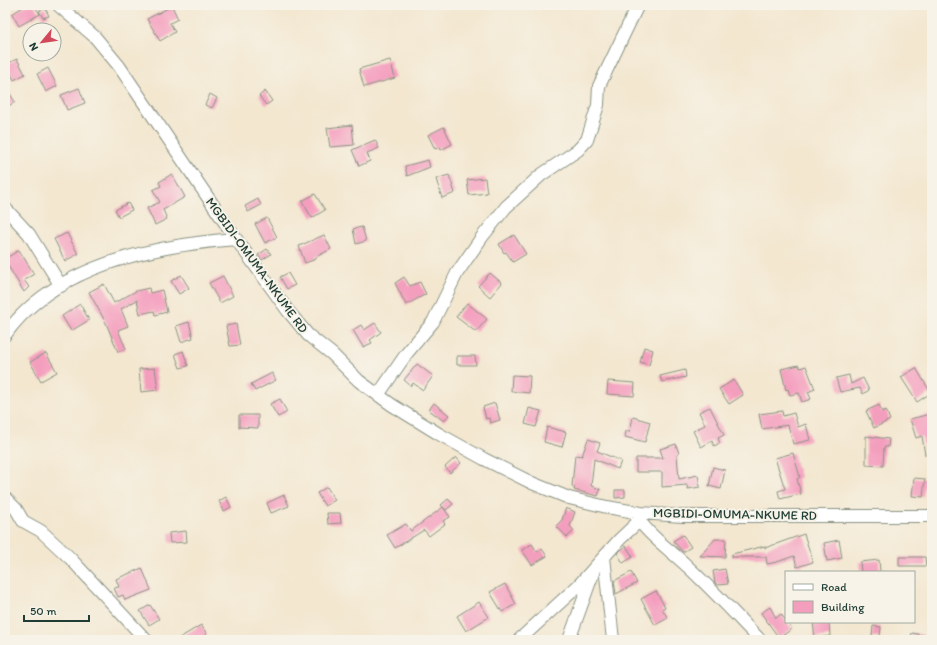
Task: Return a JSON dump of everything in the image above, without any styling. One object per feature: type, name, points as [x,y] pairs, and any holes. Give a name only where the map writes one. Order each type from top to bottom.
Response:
[{"type":"street","name":"MGBIDI-OMUMA-NKUME RD","points":[[58,5],[95,38],[119,66],[236,239],[288,311],[308,335],[332,354],[359,381],[378,395],[446,438],[532,483],[569,498],[636,516],[932,516]]},
{"type":"street","points":[[378,395],[407,353],[433,322],[457,273],[482,237],[506,207],[542,175],[578,150],[587,140],[598,105],[599,86],[638,5]]},
{"type":"street","points":[[5,208],[29,234],[61,286]]},
{"type":"street","points":[[5,335],[14,322],[32,304],[89,270],[127,256],[236,239]]},
{"type":"street","points":[[5,498],[16,509],[23,521],[41,531],[70,558],[146,640]]},
{"type":"street","points":[[519,640],[579,585],[595,568],[636,516],[652,536],[724,601],[760,640]]},
{"type":"street","points":[[604,557],[613,640]]},
{"type":"street","points":[[569,640],[595,568]]},
{"type":"building","points":[[26,5],[34,5],[40,14],[26,22],[22,22],[22,24],[19,26],[12,14]]},
{"type":"building","points":[[172,6],[178,19],[170,23],[175,32],[160,41],[147,19]]},
{"type":"building","points":[[45,8],[49,16],[43,18],[39,11]]},
{"type":"building","points":[[17,59],[25,74],[14,80],[6,64]]},
{"type":"building","points":[[390,60],[395,78],[364,87],[359,69]]},
{"type":"building","points":[[48,68],[57,86],[46,92],[37,74]]},
{"type":"building","points":[[79,88],[85,103],[67,110],[61,95]]},
{"type":"building","points":[[265,91],[272,101],[266,105],[259,96]]},
{"type":"building","points":[[10,94],[15,102],[5,108],[5,97]]},
{"type":"building","points":[[210,94],[217,98],[212,108],[205,105]]},
{"type":"building","points":[[352,125],[354,145],[330,147],[327,128]]},
{"type":"building","points":[[444,127],[452,144],[441,150],[440,147],[435,149],[428,135]]},
{"type":"building","points":[[375,140],[379,148],[367,153],[370,161],[359,166],[352,150]]},
{"type":"building","points":[[428,160],[430,167],[407,176],[405,166]]},
{"type":"building","points":[[172,174],[185,197],[163,210],[167,219],[155,225],[147,208],[160,202],[153,190],[161,186],[159,182]]},
{"type":"building","points":[[449,175],[455,193],[442,198],[436,179]]},
{"type":"building","points":[[485,178],[487,193],[469,195],[467,180]]},
{"type":"building","points":[[315,194],[325,210],[312,218],[302,201]]},
{"type":"building","points":[[258,199],[261,205],[248,212],[245,206]]},
{"type":"building","points":[[128,203],[132,210],[119,217],[115,210]]},
{"type":"building","points":[[267,218],[277,237],[265,243],[255,224]]},
{"type":"building","points":[[362,227],[366,241],[356,244],[353,229]]},
{"type":"building","points":[[67,233],[78,254],[65,261],[54,239]]},
{"type":"building","points":[[324,235],[331,249],[316,257],[316,259],[305,263],[299,246]]},
{"type":"building","points":[[514,235],[526,254],[513,262],[506,252],[504,253],[499,244]]},
{"type":"building","points":[[267,249],[271,254],[262,260],[258,255]]},
{"type":"building","points":[[19,250],[34,274],[24,280],[29,287],[24,292],[5,261],[5,259]]},
{"type":"building","points":[[288,273],[295,285],[287,289],[280,277]]},
{"type":"building","points":[[490,273],[502,283],[490,297],[478,286]]},
{"type":"building","points":[[181,275],[189,288],[179,294],[171,281]]},
{"type":"building","points":[[223,276],[233,296],[220,303],[209,283]]},
{"type":"building","points":[[404,277],[410,286],[420,282],[426,294],[406,305],[395,283]]},
{"type":"building","points":[[104,284],[114,303],[136,291],[149,288],[150,293],[162,290],[167,312],[155,315],[154,311],[140,314],[137,300],[121,309],[128,326],[118,330],[126,349],[118,352],[106,323],[89,292]]},
{"type":"building","points":[[467,303],[487,319],[476,332],[456,317]]},
{"type":"building","points":[[80,304],[89,320],[71,331],[62,316]]},
{"type":"building","points":[[189,322],[193,338],[181,342],[176,326]]},
{"type":"building","points":[[375,323],[381,332],[370,340],[372,343],[363,347],[353,330],[361,325],[364,330]]},
{"type":"building","points":[[236,324],[240,345],[230,346],[226,326]]},
{"type":"building","points":[[644,347],[653,350],[649,365],[640,362]]},
{"type":"building","points":[[183,351],[188,366],[180,368],[175,354]]},
{"type":"building","points":[[46,353],[57,372],[41,381],[30,362]]},
{"type":"building","points":[[457,356],[475,356],[476,365],[457,365]]},
{"type":"building","points":[[417,364],[433,376],[423,390],[413,383],[411,386],[404,380]]},
{"type":"building","points":[[799,365],[800,368],[806,366],[815,389],[808,392],[811,399],[802,402],[799,393],[790,395],[788,389],[786,390],[781,369]]},
{"type":"building","points":[[155,368],[158,390],[141,392],[139,369]]},
{"type":"building","points":[[916,368],[931,393],[917,402],[901,377]]},
{"type":"building","points":[[685,370],[686,377],[662,382],[660,376]]},
{"type":"building","points":[[272,373],[276,380],[255,391],[251,384]]},
{"type":"building","points":[[512,375],[530,376],[529,393],[511,391]]},
{"type":"building","points":[[849,375],[851,384],[863,378],[869,390],[863,394],[860,388],[840,392],[836,378]]},
{"type":"building","points":[[734,380],[743,395],[729,404],[719,389]]},
{"type":"building","points":[[608,381],[635,383],[634,396],[607,394]]},
{"type":"building","points":[[280,399],[287,412],[278,417],[270,404]]},
{"type":"building","points":[[434,403],[449,415],[444,421],[429,410]]},
{"type":"building","points":[[495,403],[500,420],[490,423],[489,418],[486,419],[483,407]]},
{"type":"building","points":[[879,405],[882,412],[886,410],[890,420],[874,428],[866,411]]},
{"type":"building","points":[[710,407],[724,435],[718,438],[720,443],[714,446],[712,441],[701,447],[693,431],[705,425],[699,412]]},
{"type":"building","points":[[529,408],[541,411],[536,427],[525,424]]},
{"type":"building","points":[[782,411],[783,416],[794,413],[798,427],[806,424],[810,440],[793,444],[788,425],[762,429],[759,414]]},
{"type":"building","points":[[930,414],[932,423],[932,454],[925,455],[922,436],[916,438],[910,419]]},
{"type":"building","points":[[239,415],[258,415],[258,428],[239,427]]},
{"type":"building","points":[[633,417],[650,422],[645,442],[625,437],[626,431],[630,431]]},
{"type":"building","points":[[547,427],[566,432],[562,447],[544,442]]},
{"type":"building","points":[[866,436],[889,439],[888,447],[884,447],[883,466],[866,465]]},
{"type":"building","points":[[588,439],[600,443],[597,451],[621,461],[618,469],[594,459],[591,486],[600,489],[598,496],[574,490],[575,487],[572,486],[575,455],[582,456]]},
{"type":"building","points":[[676,444],[679,454],[677,455],[679,479],[698,475],[700,487],[688,489],[687,485],[662,487],[662,472],[636,472],[636,458],[663,458],[660,449]]},
{"type":"building","points":[[793,453],[800,477],[797,479],[801,494],[780,499],[778,491],[785,489],[775,458]]},
{"type":"building","points":[[456,457],[461,463],[450,473],[445,467]]},
{"type":"building","points":[[713,467],[725,470],[721,489],[709,486]]},
{"type":"building","points":[[914,478],[925,479],[923,497],[912,496]]},
{"type":"building","points":[[327,487],[335,500],[325,506],[317,493]]},
{"type":"building","points":[[615,490],[625,490],[625,497],[615,498]]},
{"type":"building","points":[[284,495],[289,506],[271,513],[267,503]]},
{"type":"building","points":[[226,497],[231,507],[224,511],[219,501]]},
{"type":"building","points":[[448,499],[453,504],[446,510],[441,505]]},
{"type":"building","points":[[443,507],[450,517],[443,521],[445,524],[429,536],[424,530],[395,548],[387,535],[406,524],[411,531]]},
{"type":"building","points":[[566,508],[575,512],[570,526],[574,531],[567,537],[556,526],[562,520]]},
{"type":"building","points":[[327,513],[340,513],[341,523],[328,524]]},
{"type":"building","points":[[186,531],[187,542],[170,543],[169,533]]},
{"type":"building","points":[[804,534],[813,562],[797,567],[794,556],[767,564],[766,557],[732,557],[732,554],[765,546],[765,548]]},
{"type":"building","points":[[683,535],[691,547],[683,552],[673,541]]},
{"type":"building","points":[[715,539],[726,539],[725,557],[700,556]]},
{"type":"building","points":[[839,540],[842,558],[827,561],[824,543]]},
{"type":"building","points":[[532,544],[537,552],[542,549],[547,556],[532,565],[522,550]]},
{"type":"building","points":[[626,546],[633,557],[623,563],[617,553]]},
{"type":"building","points":[[899,557],[925,557],[926,566],[899,566]]},
{"type":"building","points":[[879,560],[880,571],[861,571],[860,562]]},
{"type":"building","points":[[142,568],[151,590],[125,600],[123,595],[118,597],[114,588],[119,587],[116,579]]},
{"type":"building","points":[[725,569],[728,584],[718,585],[715,583],[713,571]]},
{"type":"building","points":[[631,572],[637,583],[616,594],[614,581]]},
{"type":"building","points":[[505,584],[516,604],[502,612],[490,592]]},
{"type":"building","points":[[656,591],[665,607],[662,609],[668,618],[655,625],[641,599]]},
{"type":"building","points":[[479,602],[489,617],[466,631],[457,616]]},
{"type":"building","points":[[150,605],[159,619],[149,625],[140,611]]},
{"type":"building","points":[[770,607],[776,618],[781,614],[785,619],[785,623],[788,623],[792,629],[779,638],[761,613]]},
{"type":"building","points":[[813,623],[829,623],[830,636],[815,638]]},
{"type":"building","points":[[201,625],[207,634],[198,640],[176,640]]},
{"type":"building","points":[[873,626],[881,627],[880,637],[872,637]]},
{"type":"building","points":[[912,633],[932,637],[931,640],[910,640]]}]
